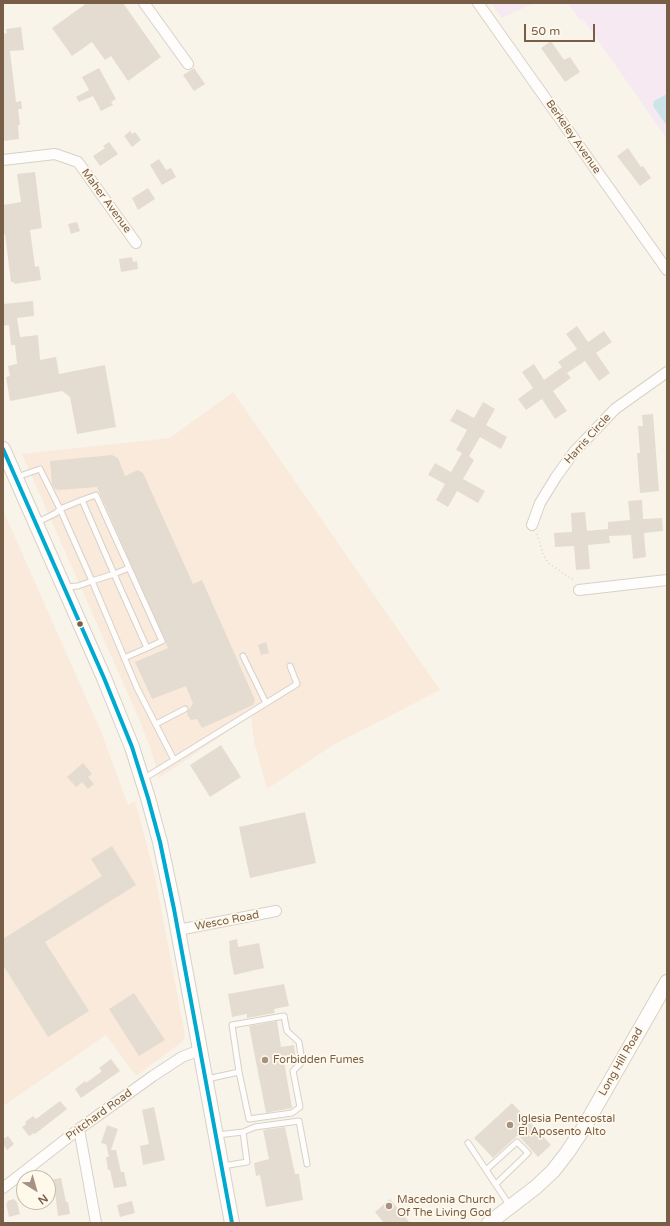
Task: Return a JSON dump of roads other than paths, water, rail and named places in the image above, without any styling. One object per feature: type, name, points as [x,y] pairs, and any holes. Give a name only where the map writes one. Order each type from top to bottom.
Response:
[{"type":"main road","points":[[3,449],[116,708],[132,747],[142,780],[160,842],[178,930],[232,1223]]},
{"type":"main road","name":"Long Hill Road","points":[[489,1223],[544,1180],[567,1153],[583,1129],[667,982]]},
{"type":"street","name":"Berkeley Avenue","points":[[478,3],[667,270]]},
{"type":"street","points":[[147,4],[188,64]]},
{"type":"street","name":"Maher Avenue","points":[[3,160],[55,154],[78,162],[136,243]]},
{"type":"street","name":"Harris Circle","points":[[532,525],[544,496],[556,476],[578,447],[615,409],[667,372]]},
{"type":"street","points":[[579,590],[667,580]]},
{"type":"street","name":"Wesco Road","points":[[178,930],[276,911]]},
{"type":"street","name":"Pritchard Road","points":[[3,1188],[79,1129],[182,1057],[200,1050]]},
{"type":"street","points":[[79,1129],[96,1223]]},
{"type":"lane","points":[[16,478],[40,469],[60,509],[92,581],[137,688],[174,760]]},
{"type":"lane","points":[[36,523],[56,513],[60,509],[96,495],[162,641],[124,658]]},
{"type":"lane","points":[[82,500],[147,648]]},
{"type":"lane","points":[[64,587],[78,586],[129,568]]},
{"type":"lane","points":[[243,656],[266,703]]},
{"type":"lane","points":[[142,780],[297,684],[290,666]]},
{"type":"lane","points":[[156,724],[185,709]]},
{"type":"lane","points":[[284,1016],[287,1031],[299,1042],[302,1062],[293,1070],[300,1107],[292,1114],[249,1119],[239,1072],[232,1024],[284,1016]]},
{"type":"lane","points":[[206,1079],[239,1072]]},
{"type":"lane","points":[[216,1135],[243,1132],[255,1128],[299,1121],[307,1164]]},
{"type":"lane","points":[[222,1166],[247,1162],[243,1132]]},
{"type":"lane","points":[[486,1170],[517,1142],[528,1154],[496,1184]]},
{"type":"lane","points":[[468,1143],[510,1207]]},
{"type":"water","points":[[667,94],[667,126],[653,106],[654,101]]},
{"type":"place","name":"Forbidden Fumes","points":[[265,1060]]},
{"type":"place","name":"Iglesia Pentecostal El Aposento Alto","points":[[510,1125]]},
{"type":"place","name":"Macedonia Church Of The Living God","points":[[389,1206]]}]
